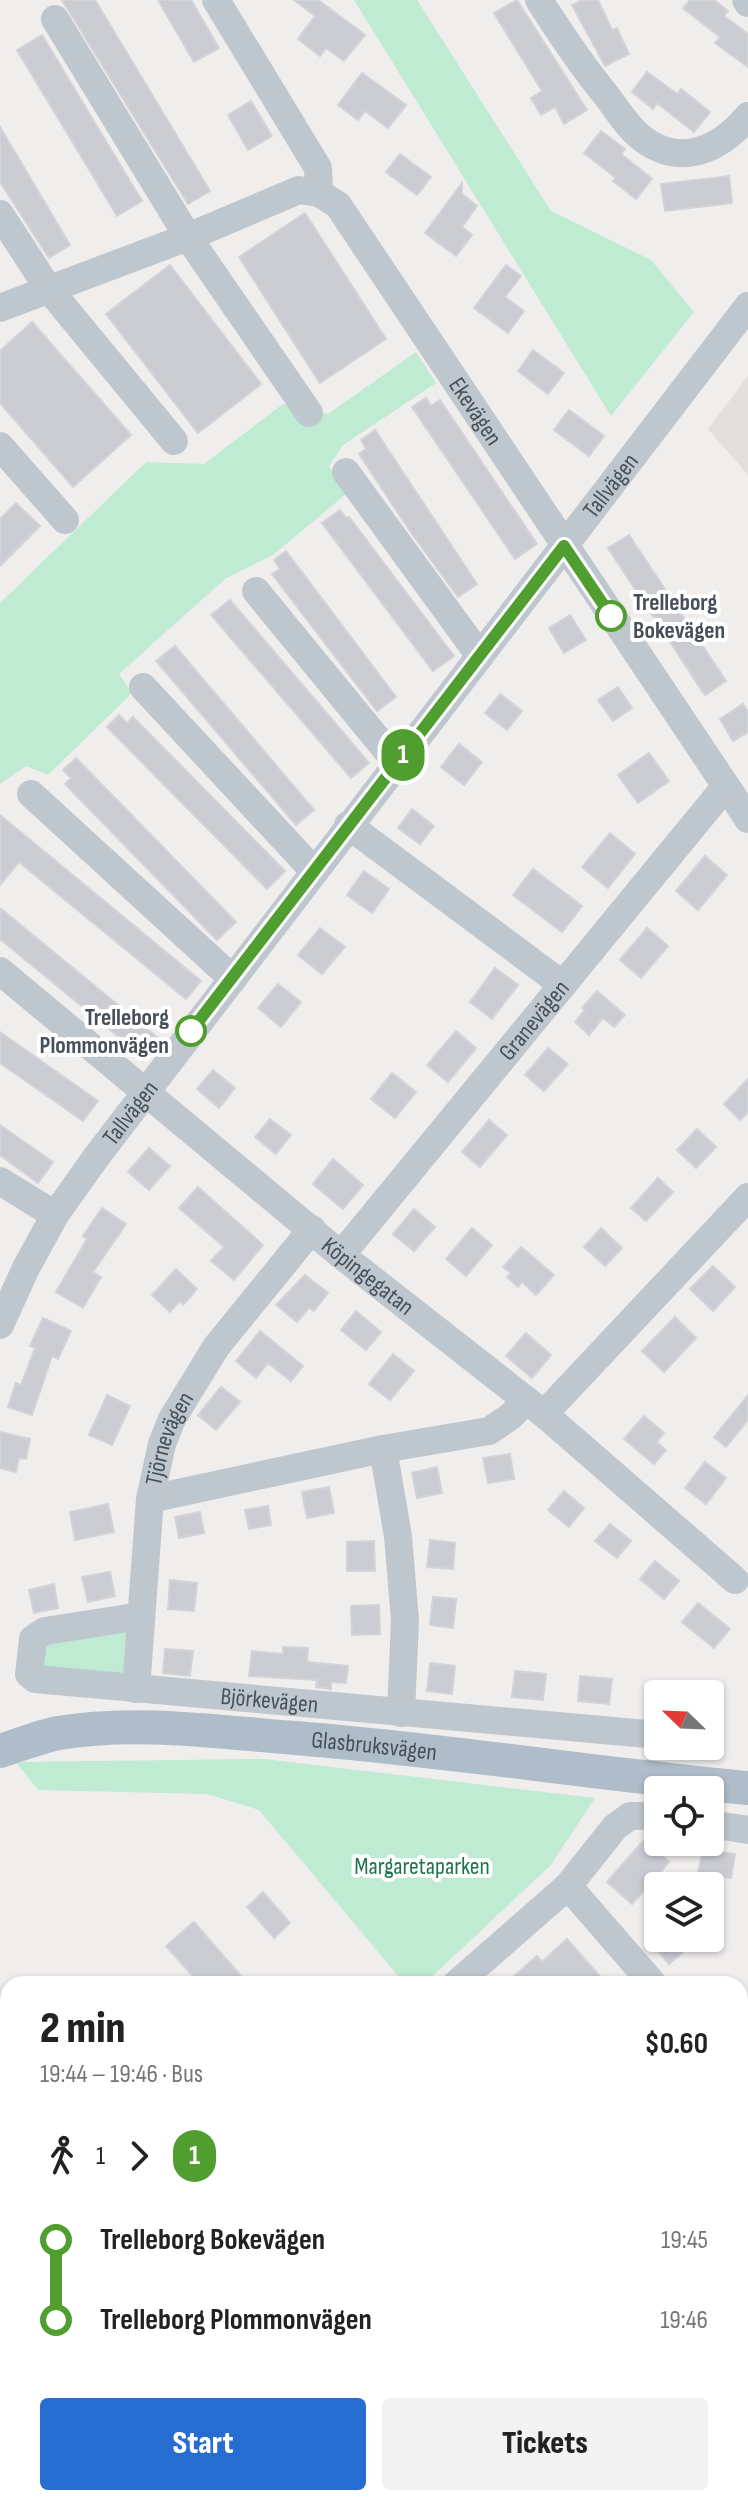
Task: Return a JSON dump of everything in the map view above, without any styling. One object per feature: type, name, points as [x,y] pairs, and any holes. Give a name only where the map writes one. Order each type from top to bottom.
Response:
[{"type":"main road","name":"Glasbruksvägen","points":[[0,1731],[73,1716],[128,1713],[748,1767]]},
{"type":"main road","name":"Glasbruksvägen","points":[[0,1751],[55,1734],[102,1728],[170,1729],[388,1745],[617,1775],[748,1788]]},
{"type":"street","points":[[0,308],[188,237],[299,190],[319,193],[318,168],[216,0]]},
{"type":"street","points":[[539,0],[580,64],[637,134],[659,149],[681,154],[707,150],[726,138],[748,116]]},
{"type":"street","points":[[55,19],[188,237],[309,413]]},
{"type":"street","name":"Ekevägen","points":[[319,193],[338,205],[748,819]]},
{"type":"street","points":[[0,214],[48,288],[174,441]]},
{"type":"street","name":"Tallvägen","points":[[0,1325],[55,1215],[146,1090],[748,306]]},
{"type":"street","points":[[0,446],[65,520]]},
{"type":"street","points":[[346,472],[480,656]]},
{"type":"street","points":[[256,591],[397,763]]},
{"type":"street","points":[[143,687],[314,871]]},
{"type":"street","name":"Granevägen","points":[[341,1255],[726,786]]},
{"type":"street","points":[[31,794],[233,979]]},
{"type":"street","points":[[348,825],[563,985]]},
{"type":"street","name":"Köpingegatan","points":[[0,971],[341,1255],[535,1407],[735,1580]]},
{"type":"street","points":[[0,1181],[55,1215]]},
{"type":"street","points":[[150,1499],[383,1449],[489,1431],[511,1416],[535,1407],[748,1197]]},
{"type":"street","name":"Tjörnevägen","points":[[136,1689],[150,1499],[162,1444],[172,1419],[216,1347],[312,1229]]},
{"type":"street","points":[[383,1449],[398,1536],[405,1620],[401,1713]]},
{"type":"street","name":"Björkevägen","points":[[141,1616],[45,1631],[33,1639],[29,1674],[35,1679],[136,1689],[644,1734]]},
{"type":"street","points":[[465,1976],[568,1886],[615,1827],[644,1816]]},
{"type":"street","points":[[724,1826],[748,1830]]},
{"type":"street","points":[[568,1886],[646,1976]]},
{"type":"shaded area","points":[[748,376],[748,475],[708,429]]},
{"type":"green space","points":[[354,0],[417,0],[551,211],[651,260],[694,312],[611,416]]},
{"type":"green space","points":[[416,352],[436,383],[343,445],[329,466],[346,494],[273,555],[225,579],[119,674],[132,693],[48,775],[26,766],[0,784],[0,603],[146,462],[204,464],[283,404],[328,414]]},
{"type":"green space","points":[[127,1632],[126,1679],[45,1673],[40,1653],[44,1639]]},
{"type":"green space","name":"Margaretaparken","points":[[264,1759],[595,1798],[550,1866],[433,1976],[398,1976],[259,1810],[207,1794],[38,1790],[16,1762]]},
{"type":"building","points":[[62,0],[95,0],[210,191],[188,204]]},
{"type":"building","points":[[158,0],[191,0],[219,48],[194,62]]},
{"type":"building","points":[[294,0],[318,0],[365,35],[344,61],[326,48],[320,56],[298,39],[315,16]]},
{"type":"building","points":[[517,0],[587,110],[564,124],[555,107],[541,115],[531,98],[542,91],[494,13]]},
{"type":"building","points":[[583,0],[598,0],[612,30],[617,28],[629,54],[605,66],[572,5]]},
{"type":"building","points":[[690,0],[714,0],[728,11],[724,16],[748,34],[748,67],[715,43],[720,37],[683,8]]},
{"type":"building","points":[[42,35],[142,201],[117,216],[17,50]]},
{"type":"building","points":[[647,72],[677,94],[681,89],[710,112],[694,132],[657,103],[653,109],[632,92]]},
{"type":"building","points":[[362,73],[406,105],[388,128],[365,111],[358,120],[338,105]]},
{"type":"building","points":[[251,101],[272,136],[248,150],[228,115]]},
{"type":"building","points":[[0,127],[70,245],[49,258],[0,182]]},
{"type":"building","points":[[601,131],[625,149],[621,154],[652,179],[636,199],[613,181],[616,178],[584,153]]},
{"type":"building","points":[[400,154],[431,177],[417,195],[386,172]]},
{"type":"building","points":[[729,176],[732,203],[665,211],[661,184]]},
{"type":"building","points":[[462,183],[462,194],[477,206],[462,227],[472,235],[456,256],[425,233]]},
{"type":"building","points":[[305,213],[386,339],[320,383],[239,257]]},
{"type":"building","points":[[170,265],[261,384],[198,433],[106,314]]},
{"type":"building","points":[[506,265],[521,276],[505,297],[524,311],[508,333],[474,308]]},
{"type":"building","points":[[32,322],[131,435],[73,487],[0,403],[0,351]]},
{"type":"building","points":[[533,350],[564,373],[548,394],[518,371]]},
{"type":"building","points":[[426,398],[431,406],[440,400],[537,544],[515,559],[412,407]]},
{"type":"building","points":[[569,410],[604,436],[589,456],[554,430]]},
{"type":"building","points":[[375,430],[477,584],[458,597],[359,454],[366,449],[361,440]]},
{"type":"building","points":[[16,503],[40,526],[0,566],[0,519]]},
{"type":"building","points":[[340,510],[346,518],[349,517],[454,656],[433,671],[322,523]]},
{"type":"building","points":[[629,535],[726,681],[705,695],[608,548]]},
{"type":"building","points":[[286,551],[396,697],[377,711],[272,574],[280,569],[274,560]]},
{"type":"building","points":[[230,600],[369,763],[351,778],[211,615]]},
{"type":"building","points":[[570,615],[586,640],[564,653],[549,628]]},
{"type":"building","points":[[175,646],[314,810],[296,825],[156,661]]},
{"type":"building","points":[[618,687],[632,708],[613,721],[598,700]]},
{"type":"building","points":[[500,694],[522,711],[507,730],[485,713]]},
{"type":"building","points":[[743,704],[748,712],[748,732],[733,741],[720,719]]},
{"type":"building","points":[[119,715],[127,723],[133,717],[285,871],[267,889],[107,727]]},
{"type":"building","points":[[459,744],[482,762],[464,785],[441,767]]},
{"type":"building","points":[[649,753],[669,781],[638,803],[618,775]]},
{"type":"building","points":[[76,758],[236,922],[217,940],[65,784],[71,778],[63,770]]},
{"type":"building","points":[[412,809],[434,826],[420,844],[398,828]]},
{"type":"building","points":[[0,815],[201,981],[186,999],[19,862],[0,885]]},
{"type":"building","points":[[610,833],[635,854],[608,888],[582,867]]},
{"type":"building","points":[[705,856],[727,875],[698,910],[676,891]]},
{"type":"building","points":[[533,869],[582,906],[562,932],[513,895]]},
{"type":"building","points":[[364,871],[389,889],[372,913],[347,895]]},
{"type":"building","points":[[0,908],[157,1037],[141,1055],[0,939]]},
{"type":"building","points":[[320,928],[345,947],[322,974],[298,955]]},
{"type":"building","points":[[647,928],[668,946],[641,978],[620,960]]},
{"type":"building","points":[[495,968],[518,985],[492,1019],[470,1002]]},
{"type":"building","points":[[278,984],[301,1002],[281,1027],[258,1008]]},
{"type":"building","points":[[597,991],[625,1015],[614,1027],[603,1018],[589,1035],[575,1022]]},
{"type":"building","points":[[456,1031],[476,1048],[448,1082],[427,1065]]},
{"type":"building","points":[[0,1032],[98,1101],[83,1121],[0,1063]]},
{"type":"building","points":[[548,1048],[568,1064],[544,1091],[525,1075]]},
{"type":"building","points":[[213,1070],[235,1088],[219,1108],[197,1089]]},
{"type":"building","points":[[392,1073],[416,1092],[395,1118],[371,1099]]},
{"type":"building","points":[[748,1079],[748,1112],[740,1120],[724,1104]]},
{"type":"building","points":[[270,1119],[291,1135],[276,1154],[255,1137]]},
{"type":"building","points":[[489,1120],[507,1135],[480,1167],[462,1152]]},
{"type":"building","points":[[0,1125],[53,1162],[38,1183],[0,1155]]},
{"type":"building","points":[[697,1129],[716,1147],[696,1168],[677,1150]]},
{"type":"building","points":[[149,1148],[170,1166],[149,1190],[128,1172]]},
{"type":"building","points":[[333,1159],[363,1185],[343,1209],[313,1184]]},
{"type":"building","points":[[658,1178],[673,1192],[646,1221],[631,1208]]},
{"type":"building","points":[[198,1187],[263,1245],[234,1280],[211,1261],[224,1247],[179,1208]]},
{"type":"building","points":[[102,1208],[126,1224],[93,1272],[101,1277],[83,1308],[56,1292],[87,1239],[83,1236]]},
{"type":"building","points":[[414,1209],[435,1227],[414,1251],[393,1234]]},
{"type":"building","points":[[472,1228],[492,1245],[466,1276],[446,1259]]},
{"type":"building","points":[[601,1228],[622,1248],[605,1266],[584,1247]]},
{"type":"building","points":[[521,1247],[554,1275],[536,1295],[522,1282],[518,1287],[507,1277],[511,1273],[503,1267]]},
{"type":"building","points":[[713,1266],[735,1287],[713,1311],[690,1289]]},
{"type":"building","points":[[176,1269],[197,1289],[183,1305],[180,1301],[170,1312],[152,1295]]},
{"type":"building","points":[[305,1275],[328,1293],[314,1311],[309,1308],[297,1322],[276,1305]]},
{"type":"building","points":[[356,1311],[381,1332],[366,1350],[341,1330]]},
{"type":"building","points":[[675,1317],[696,1338],[664,1372],[642,1351]]},
{"type":"building","points":[[43,1318],[71,1331],[58,1359],[52,1356],[32,1415],[8,1407],[16,1383],[21,1385],[35,1348],[30,1346]]},
{"type":"building","points":[[260,1331],[303,1366],[291,1381],[268,1363],[256,1378],[236,1361]]},
{"type":"building","points":[[526,1333],[551,1355],[532,1378],[506,1356]]},
{"type":"building","points":[[393,1354],[414,1371],[390,1400],[369,1384]]},
{"type":"building","points":[[221,1387],[240,1402],[216,1430],[198,1415]]},
{"type":"building","points":[[107,1395],[130,1406],[112,1445],[89,1435]]},
{"type":"building","points":[[748,1395],[748,1420],[726,1447],[714,1437]]},
{"type":"building","points":[[644,1416],[664,1433],[657,1442],[666,1450],[654,1464],[624,1439]]},
{"type":"building","points":[[0,1432],[30,1439],[26,1459],[19,1458],[16,1472],[0,1468]]},
{"type":"building","points":[[510,1454],[514,1479],[488,1483],[483,1458]]},
{"type":"building","points":[[705,1462],[726,1478],[706,1504],[685,1488]]},
{"type":"building","points":[[437,1467],[442,1493],[417,1498],[412,1473]]},
{"type":"building","points":[[329,1487],[334,1513],[307,1518],[302,1492]]},
{"type":"building","points":[[564,1491],[584,1508],[569,1527],[548,1510]]},
{"type":"building","points":[[108,1504],[114,1532],[75,1540],[70,1512]]},
{"type":"building","points":[[268,1506],[271,1525],[249,1529],[245,1510]]},
{"type":"building","points":[[200,1512],[204,1533],[179,1538],[175,1517]]},
{"type":"building","points":[[610,1524],[631,1541],[617,1558],[595,1541]]},
{"type":"building","points":[[430,1540],[455,1543],[453,1569],[427,1567]]},
{"type":"building","points":[[374,1541],[375,1571],[347,1571],[347,1542]]},
{"type":"building","points":[[655,1561],[679,1581],[664,1599],[640,1579]]},
{"type":"building","points":[[110,1572],[115,1596],[88,1602],[82,1577]]},
{"type":"building","points":[[170,1580],[197,1583],[194,1611],[168,1609]]},
{"type":"building","points":[[54,1584],[58,1608],[34,1613],[29,1590]]},
{"type":"building","points":[[433,1597],[456,1599],[453,1628],[430,1625]]},
{"type":"building","points":[[698,1603],[730,1629],[714,1648],[682,1622]]},
{"type":"building","points":[[379,1605],[380,1634],[352,1635],[351,1606]]},
{"type":"building","points":[[283,1647],[308,1648],[307,1662],[348,1666],[346,1683],[331,1682],[331,1689],[316,1687],[317,1680],[249,1676],[252,1651],[283,1654]]},
{"type":"building","points":[[165,1649],[193,1651],[190,1676],[163,1673]]},
{"type":"building","points":[[430,1663],[455,1666],[452,1694],[427,1691]]},
{"type":"building","points":[[515,1671],[546,1674],[543,1700],[512,1697]]},
{"type":"building","points":[[580,1676],[612,1679],[609,1704],[578,1701]]},
{"type":"building","points":[[644,1840],[644,1856],[662,1856],[669,1862],[660,1872],[644,1872],[644,1890],[632,1904],[607,1882]]},
{"type":"building","points":[[735,1854],[731,1878],[724,1877],[724,1872],[698,1872],[702,1856]]},
{"type":"building","points":[[263,1892],[290,1923],[274,1938],[247,1907]]},
{"type":"building","points":[[194,1922],[241,1976],[193,1976],[166,1946]]},
{"type":"building","points":[[567,1939],[600,1976],[514,1976],[537,1956],[542,1962]]},
{"type":"building","points":[[659,1952],[683,1952],[669,1964]]},
{"type":"bus line","name":"1","points":[[191,1031],[564,546],[611,616]]},
{"type":"place","name":"Trelleborg Bokevägen","points":[[611,616]]},
{"type":"place","name":"Trelleborg Plommonvägen","points":[[191,1031]]}]
